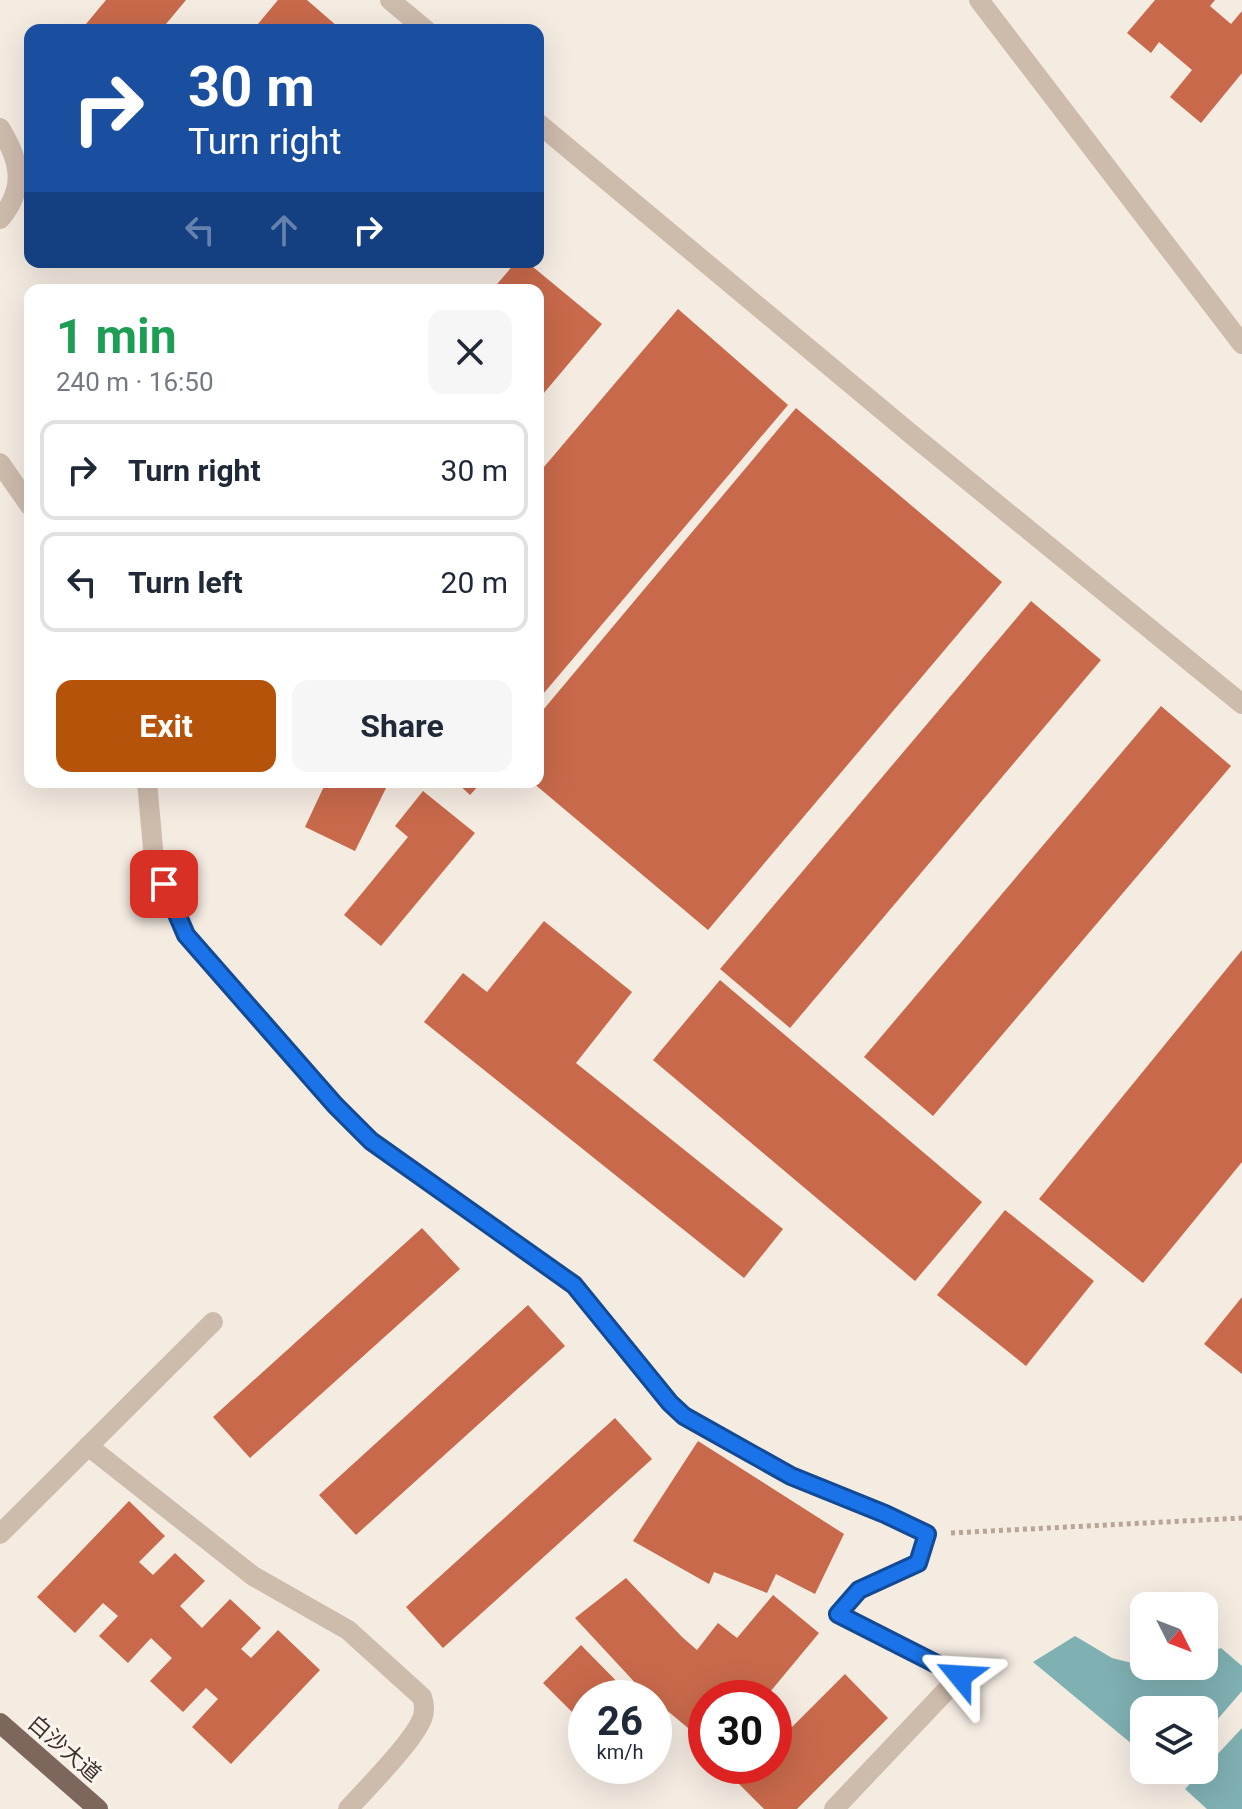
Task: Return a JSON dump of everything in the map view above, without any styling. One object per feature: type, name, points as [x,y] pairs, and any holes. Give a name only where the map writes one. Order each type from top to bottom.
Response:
[{"type":"main road","name":"白沙大道","points":[[0,1723],[98,1809]]},
{"type":"street","points":[[390,0],[419,24]]},
{"type":"street","points":[[979,0],[1242,344]]},
{"type":"street","points":[[0,128],[11,147],[18,169],[17,192],[0,219]]},
{"type":"street","points":[[544,128],[1242,704]]},
{"type":"street","points":[[0,463],[24,497]]},
{"type":"street","points":[[148,788],[154,859],[186,935],[335,1105],[371,1141],[574,1285],[684,1416],[791,1476],[927,1534],[918,1563],[859,1590],[838,1614],[960,1676],[834,1809]]},
{"type":"street","points":[[0,1534],[213,1322]]},
{"type":"street","points":[[88,1446],[253,1576],[348,1630],[422,1697],[423,1717],[415,1733],[348,1809]]},
{"type":"path","points":[[927,1534],[1242,1518]]},
{"type":"water","points":[[1075,1636],[1112,1658],[1130,1662],[1130,1680],[1218,1680],[1218,1649],[1221,1648],[1242,1666],[1242,1691],[1218,1719],[1218,1696],[1130,1696],[1130,1742],[1033,1662]]},
{"type":"water","points":[[1242,1728],[1242,1809],[1207,1809],[1185,1789],[1190,1784],[1218,1784],[1218,1754]]},
{"type":"building","points":[[106,0],[186,0],[166,24],[86,24]]},
{"type":"building","points":[[278,0],[307,0],[335,24],[258,24]]},
{"type":"building","points":[[1155,0],[1215,0],[1210,6],[1231,24],[1242,11],[1242,73],[1201,123],[1170,97],[1192,70],[1159,42],[1151,53],[1127,33]]},
{"type":"building","points":[[511,268],[534,268],[602,324],[544,393],[544,284],[497,284]]},
{"type":"building","points":[[678,309],[788,405],[544,693],[544,467]]},
{"type":"building","points":[[796,408],[1002,582],[708,930],[539,788],[544,788],[544,709]]},
{"type":"building","points":[[1031,601],[1101,660],[790,1028],[720,969]]},
{"type":"building","points":[[1161,706],[1231,766],[933,1116],[864,1057]]},
{"type":"building","points":[[323,788],[386,788],[355,851],[305,827]]},
{"type":"building","points":[[462,788],[476,788],[470,795]]},
{"type":"building","points":[[423,791],[475,833],[381,946],[344,915],[408,837],[395,826]]},
{"type":"building","points":[[544,921],[632,992],[576,1063],[783,1229],[744,1278],[424,1022],[463,973],[487,992]]},
{"type":"building","points":[[1242,950],[1242,1162],[1143,1283],[1039,1199]]},
{"type":"building","points":[[720,980],[982,1202],[915,1281],[653,1060]]},
{"type":"building","points":[[1005,1210],[1094,1281],[1026,1366],[937,1295]]},
{"type":"building","points":[[422,1228],[460,1269],[250,1458],[213,1417]]},
{"type":"building","points":[[1242,1297],[1242,1374],[1204,1344]]},
{"type":"building","points":[[528,1305],[565,1346],[356,1535],[319,1495]]},
{"type":"building","points":[[615,1418],[652,1459],[443,1648],[406,1607]]},
{"type":"building","points":[[698,1441],[844,1534],[815,1594],[776,1574],[767,1593],[714,1572],[709,1584],[633,1541]]},
{"type":"building","points":[[129,1501],[165,1536],[139,1562],[153,1575],[175,1553],[205,1581],[180,1606],[202,1628],[230,1599],[261,1628],[241,1649],[251,1658],[278,1630],[320,1670],[231,1764],[192,1727],[218,1699],[206,1688],[183,1712],[150,1681],[172,1658],[151,1638],[128,1663],[99,1636],[118,1616],[103,1603],[75,1633],[37,1597]]},
{"type":"building","points":[[626,1578],[697,1650],[718,1623],[737,1638],[773,1595],[819,1633],[780,1680],[688,1680],[688,1728],[672,1715],[672,1680],[633,1680],[575,1618]]},
{"type":"building","points":[[581,1645],[615,1680],[568,1680],[568,1708],[543,1683]]},
{"type":"building","points":[[845,1674],[888,1718],[797,1809],[764,1809],[739,1784],[792,1784],[792,1727]]},
{"type":"route","points":[[164,884],[186,935],[335,1105],[371,1141],[574,1285],[684,1416],[791,1476],[927,1534],[918,1563],[859,1590],[838,1614],[960,1676]]}]
